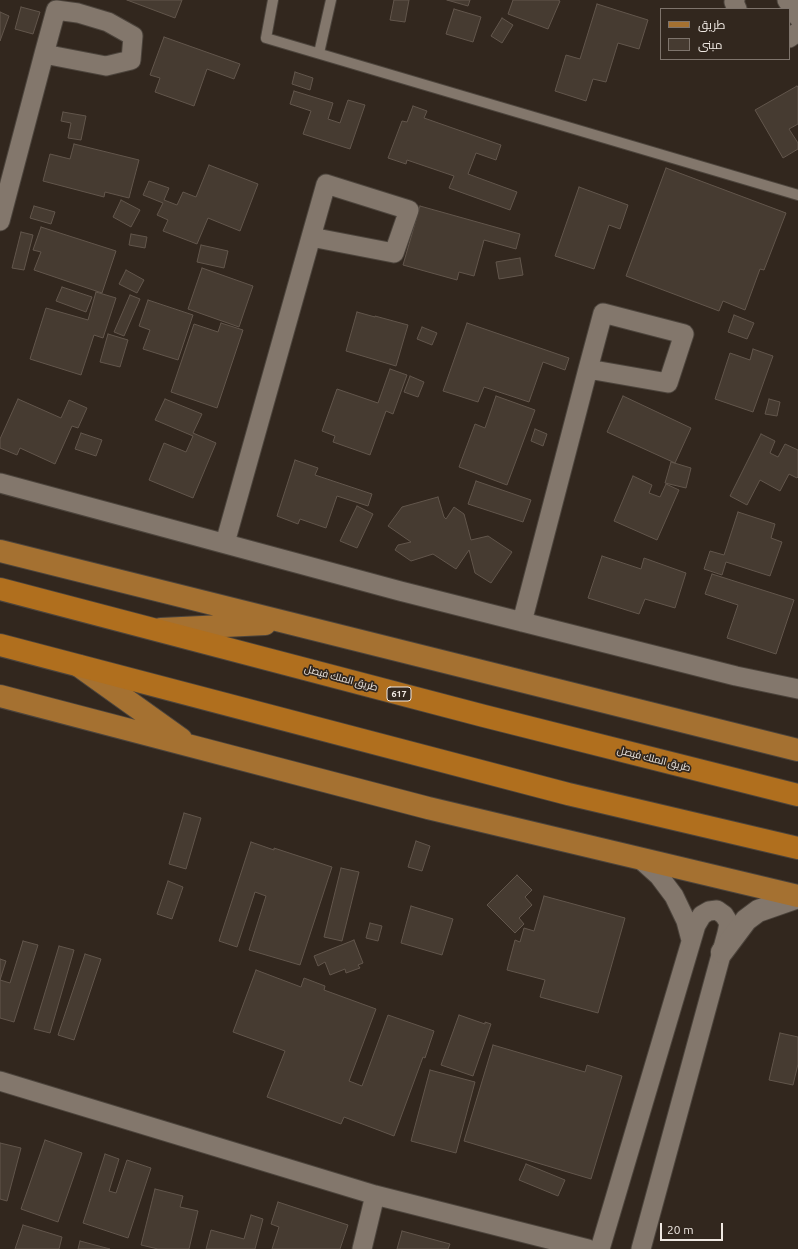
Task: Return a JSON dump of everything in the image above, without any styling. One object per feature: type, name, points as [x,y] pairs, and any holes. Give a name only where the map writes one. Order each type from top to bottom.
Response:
[{"type":"highway","name":"طريق الملك فيصل","points":[[0,589],[484,716],[798,795]]},
{"type":"highway","points":[[0,645],[568,794],[798,848]]},
{"type":"main road","points":[[0,551],[798,750]]},
{"type":"main road","points":[[0,578],[70,607]]},
{"type":"main road","points":[[156,629],[288,623]]},
{"type":"main road","points":[[79,666],[192,747]]},
{"type":"main road","points":[[0,696],[428,808],[798,896]]},
{"type":"street","points":[[787,0],[798,17]]},
{"type":"street","points":[[0,221],[44,54],[56,10],[78,13],[108,22],[133,36],[131,60],[106,66],[44,54]]},
{"type":"street","points":[[224,544],[326,184],[409,210],[394,253],[311,237]]},
{"type":"street","points":[[522,622],[588,369],[603,313],[684,334],[668,383],[588,369]]},
{"type":"street","points":[[0,483],[392,589],[736,676],[798,689]]},
{"type":"street","points":[[639,858],[660,876],[674,896],[686,921],[691,940]]},
{"type":"street","points":[[722,952],[746,920],[758,912],[798,896]]},
{"type":"street","points":[[600,1249],[696,925],[702,915],[709,911],[717,910],[724,915],[729,923],[728,933],[641,1249]]},
{"type":"street","points":[[0,1081],[375,1195],[588,1249]]},
{"type":"street","points":[[362,1249],[375,1195]]},
{"type":"lane","points":[[273,0],[266,38],[798,195]]},
{"type":"lane","points":[[319,53],[331,0]]},
{"type":"building","points":[[127,0],[182,0],[175,18]]},
{"type":"building","points":[[394,0],[409,0],[405,22],[390,20]]},
{"type":"building","points":[[447,0],[470,0],[468,6]]},
{"type":"building","points":[[513,0],[560,1],[548,29],[508,14]]},
{"type":"building","points":[[597,4],[648,20],[639,49],[618,43],[606,82],[593,79],[586,101],[555,91],[566,55],[580,59]]},
{"type":"building","points":[[21,7],[40,12],[33,34],[15,29]]},
{"type":"building","points":[[454,9],[481,17],[473,42],[446,34]]},
{"type":"building","points":[[0,12],[9,16],[0,41]]},
{"type":"building","points":[[502,18],[513,25],[502,43],[491,36]]},
{"type":"building","points":[[164,37],[240,64],[234,79],[207,69],[194,106],[155,92],[160,78],[150,75]]},
{"type":"building","points":[[295,72],[313,78],[310,90],[292,84]]},
{"type":"building","points":[[797,86],[798,124],[789,129],[798,143],[798,149],[783,158],[755,110]]},
{"type":"building","points":[[294,91],[333,103],[328,119],[340,123],[348,100],[365,105],[350,149],[303,134],[311,111],[290,104]]},
{"type":"building","points":[[413,106],[427,111],[424,118],[501,145],[496,160],[476,153],[468,174],[517,192],[510,210],[449,188],[454,176],[407,160],[406,164],[388,158],[402,121],[407,122]]},
{"type":"building","points":[[63,112],[86,116],[81,140],[68,138],[71,123],[61,121]]},
{"type":"building","points":[[74,144],[139,160],[129,198],[105,192],[104,197],[43,181],[50,154],[70,159]]},
{"type":"building","points":[[209,165],[258,184],[240,231],[208,218],[197,244],[163,231],[168,220],[157,215],[163,203],[143,195],[149,181],[169,188],[164,200],[177,205],[183,192],[196,197]]},
{"type":"building","points":[[666,168],[786,213],[764,270],[760,269],[745,310],[723,301],[719,311],[626,276]]},
{"type":"building","points":[[579,187],[628,205],[620,229],[609,225],[594,269],[555,256]]},
{"type":"building","points":[[121,200],[140,210],[131,227],[113,217]]},
{"type":"building","points":[[34,206],[55,212],[51,224],[30,218]]},
{"type":"building","points":[[420,206],[520,234],[516,249],[484,240],[474,276],[459,272],[457,280],[403,265]]},
{"type":"building","points":[[41,227],[116,251],[102,293],[34,270],[41,252],[33,250]]},
{"type":"building","points":[[21,232],[33,235],[24,270],[12,268]]},
{"type":"building","points":[[131,234],[147,237],[145,248],[129,245]]},
{"type":"building","points":[[201,245],[228,251],[224,268],[197,262]]},
{"type":"building","points":[[520,258],[523,275],[499,279],[496,262]]},
{"type":"building","points":[[202,268],[253,286],[239,327],[188,309]]},
{"type":"building","points":[[126,270],[144,280],[137,293],[119,284]]},
{"type":"building","points":[[62,287],[92,297],[86,312],[56,301]]},
{"type":"building","points":[[96,292],[116,298],[103,338],[94,335],[81,375],[30,359],[46,308],[88,320]]},
{"type":"building","points":[[130,295],[140,299],[124,336],[114,332]]},
{"type":"building","points":[[148,300],[193,315],[178,360],[143,349],[150,330],[139,326]]},
{"type":"building","points":[[357,312],[408,325],[396,366],[346,351]]},
{"type":"building","points":[[734,315],[754,323],[747,339],[728,332]]},
{"type":"building","points":[[221,323],[243,330],[217,408],[171,392],[194,324],[218,332]]},
{"type":"building","points":[[467,323],[569,358],[565,370],[543,362],[529,402],[484,387],[478,402],[443,391]]},
{"type":"building","points":[[422,327],[437,333],[432,345],[417,339]]},
{"type":"building","points":[[108,334],[128,340],[120,367],[100,362]]},
{"type":"building","points":[[753,349],[773,356],[753,412],[715,399],[730,353],[750,360]]},
{"type":"building","points":[[390,369],[407,375],[393,414],[386,411],[370,455],[333,442],[335,436],[322,431],[337,389],[378,403]]},
{"type":"building","points":[[410,376],[424,382],[418,397],[404,392]]},
{"type":"building","points":[[496,396],[535,410],[507,485],[459,467],[475,424],[485,428]]},
{"type":"building","points":[[623,396],[691,428],[675,463],[607,432]]},
{"type":"building","points":[[18,399],[61,418],[69,400],[87,408],[78,428],[72,426],[55,464],[20,448],[17,455],[0,448],[0,439]]},
{"type":"building","points":[[165,399],[202,414],[193,433],[216,443],[193,498],[149,480],[164,443],[186,452],[193,436],[155,420]]},
{"type":"building","points":[[769,399],[780,402],[777,416],[765,414]]},
{"type":"building","points":[[535,429],[547,434],[543,446],[531,441]]},
{"type":"building","points":[[81,433],[102,440],[96,456],[75,449]]},
{"type":"building","points":[[761,434],[775,441],[770,453],[778,457],[785,444],[798,450],[798,477],[797,478],[789,474],[780,491],[760,480],[747,505],[730,496]]},
{"type":"building","points":[[295,460],[318,468],[315,475],[372,494],[368,506],[337,496],[326,528],[300,519],[298,524],[277,516]]},
{"type":"building","points":[[671,462],[691,468],[686,488],[665,483]]},
{"type":"building","points":[[633,476],[652,485],[649,493],[660,497],[666,484],[679,490],[657,540],[614,521]]},
{"type":"building","points":[[476,481],[531,500],[523,522],[468,504]]},
{"type":"building","points":[[438,497],[446,519],[454,507],[464,514],[471,540],[488,536],[512,552],[491,583],[475,573],[469,550],[456,569],[433,554],[411,561],[395,550],[398,545],[411,542],[388,526],[402,507]]},
{"type":"building","points":[[357,506],[373,514],[357,548],[340,541]]},
{"type":"building","points":[[738,512],[775,524],[771,538],[782,542],[770,576],[726,562],[722,575],[704,569],[710,551],[724,555]]},
{"type":"building","points":[[602,556],[641,569],[644,558],[686,573],[675,608],[645,599],[639,614],[588,598]]},
{"type":"building","points":[[712,574],[794,600],[776,654],[727,638],[738,605],[705,594]]},
{"type":"building","points":[[184,813],[201,818],[186,869],[169,864]]},
{"type":"building","points":[[416,841],[430,846],[422,871],[408,867]]},
{"type":"building","points":[[251,842],[332,867],[300,965],[249,950],[266,896],[255,892],[237,947],[219,941]]},
{"type":"building","points":[[341,868],[359,872],[342,941],[324,937]]},
{"type":"building","points":[[517,875],[532,890],[525,897],[532,905],[519,918],[524,924],[515,933],[487,905]]},
{"type":"building","points":[[168,881],[183,887],[172,919],[157,914]]},
{"type":"building","points":[[544,896],[625,918],[598,1013],[540,997],[545,980],[507,970],[515,940],[520,942],[524,928],[534,931]]},
{"type":"building","points":[[411,906],[453,919],[442,955],[401,943]]},
{"type":"building","points":[[370,923],[382,926],[378,941],[366,938]]},
{"type":"building","points":[[354,940],[363,963],[358,965],[360,968],[346,973],[345,969],[330,975],[325,962],[318,966],[314,956]]},
{"type":"building","points":[[23,941],[38,945],[14,1022],[0,1018],[0,980],[10,983]]},
{"type":"building","points":[[59,946],[74,950],[50,1033],[34,1029]]},
{"type":"building","points":[[85,954],[101,959],[74,1040],[58,1035]]},
{"type":"building","points":[[0,959],[6,961],[0,980]]},
{"type":"building","points":[[256,970],[301,987],[304,978],[325,986],[324,990],[376,1009],[349,1081],[362,1086],[388,1015],[434,1031],[425,1058],[423,1057],[394,1136],[344,1117],[341,1124],[267,1097],[285,1051],[233,1032]]},
{"type":"building","points":[[459,1015],[485,1024],[485,1022],[491,1024],[473,1076],[441,1065]]},
{"type":"building","points":[[780,1033],[798,1037],[798,1064],[793,1085],[769,1080]]},
{"type":"building","points":[[493,1045],[585,1072],[587,1065],[622,1076],[591,1179],[464,1141]]},
{"type":"building","points":[[430,1070],[475,1082],[456,1153],[411,1141]]},
{"type":"building","points":[[45,1140],[82,1153],[58,1222],[21,1209]]},
{"type":"building","points":[[0,1143],[21,1148],[7,1201],[0,1199]]},
{"type":"building","points":[[105,1154],[119,1159],[109,1191],[116,1193],[127,1160],[151,1168],[128,1238],[83,1223]]},
{"type":"building","points":[[526,1164],[565,1180],[558,1196],[519,1180]]},
{"type":"building","points":[[155,1189],[183,1196],[180,1207],[198,1211],[189,1249],[158,1249],[141,1245]]},
{"type":"building","points":[[278,1202],[348,1225],[340,1249],[272,1249],[279,1227],[271,1224]]},
{"type":"building","points":[[251,1215],[263,1219],[255,1249],[206,1249],[211,1230],[244,1239]]},
{"type":"building","points":[[23,1225],[62,1237],[59,1249],[15,1249]]},
{"type":"building","points":[[402,1231],[450,1244],[448,1249],[397,1249]]},
{"type":"building","points":[[80,1241],[110,1249],[78,1249]]}]
